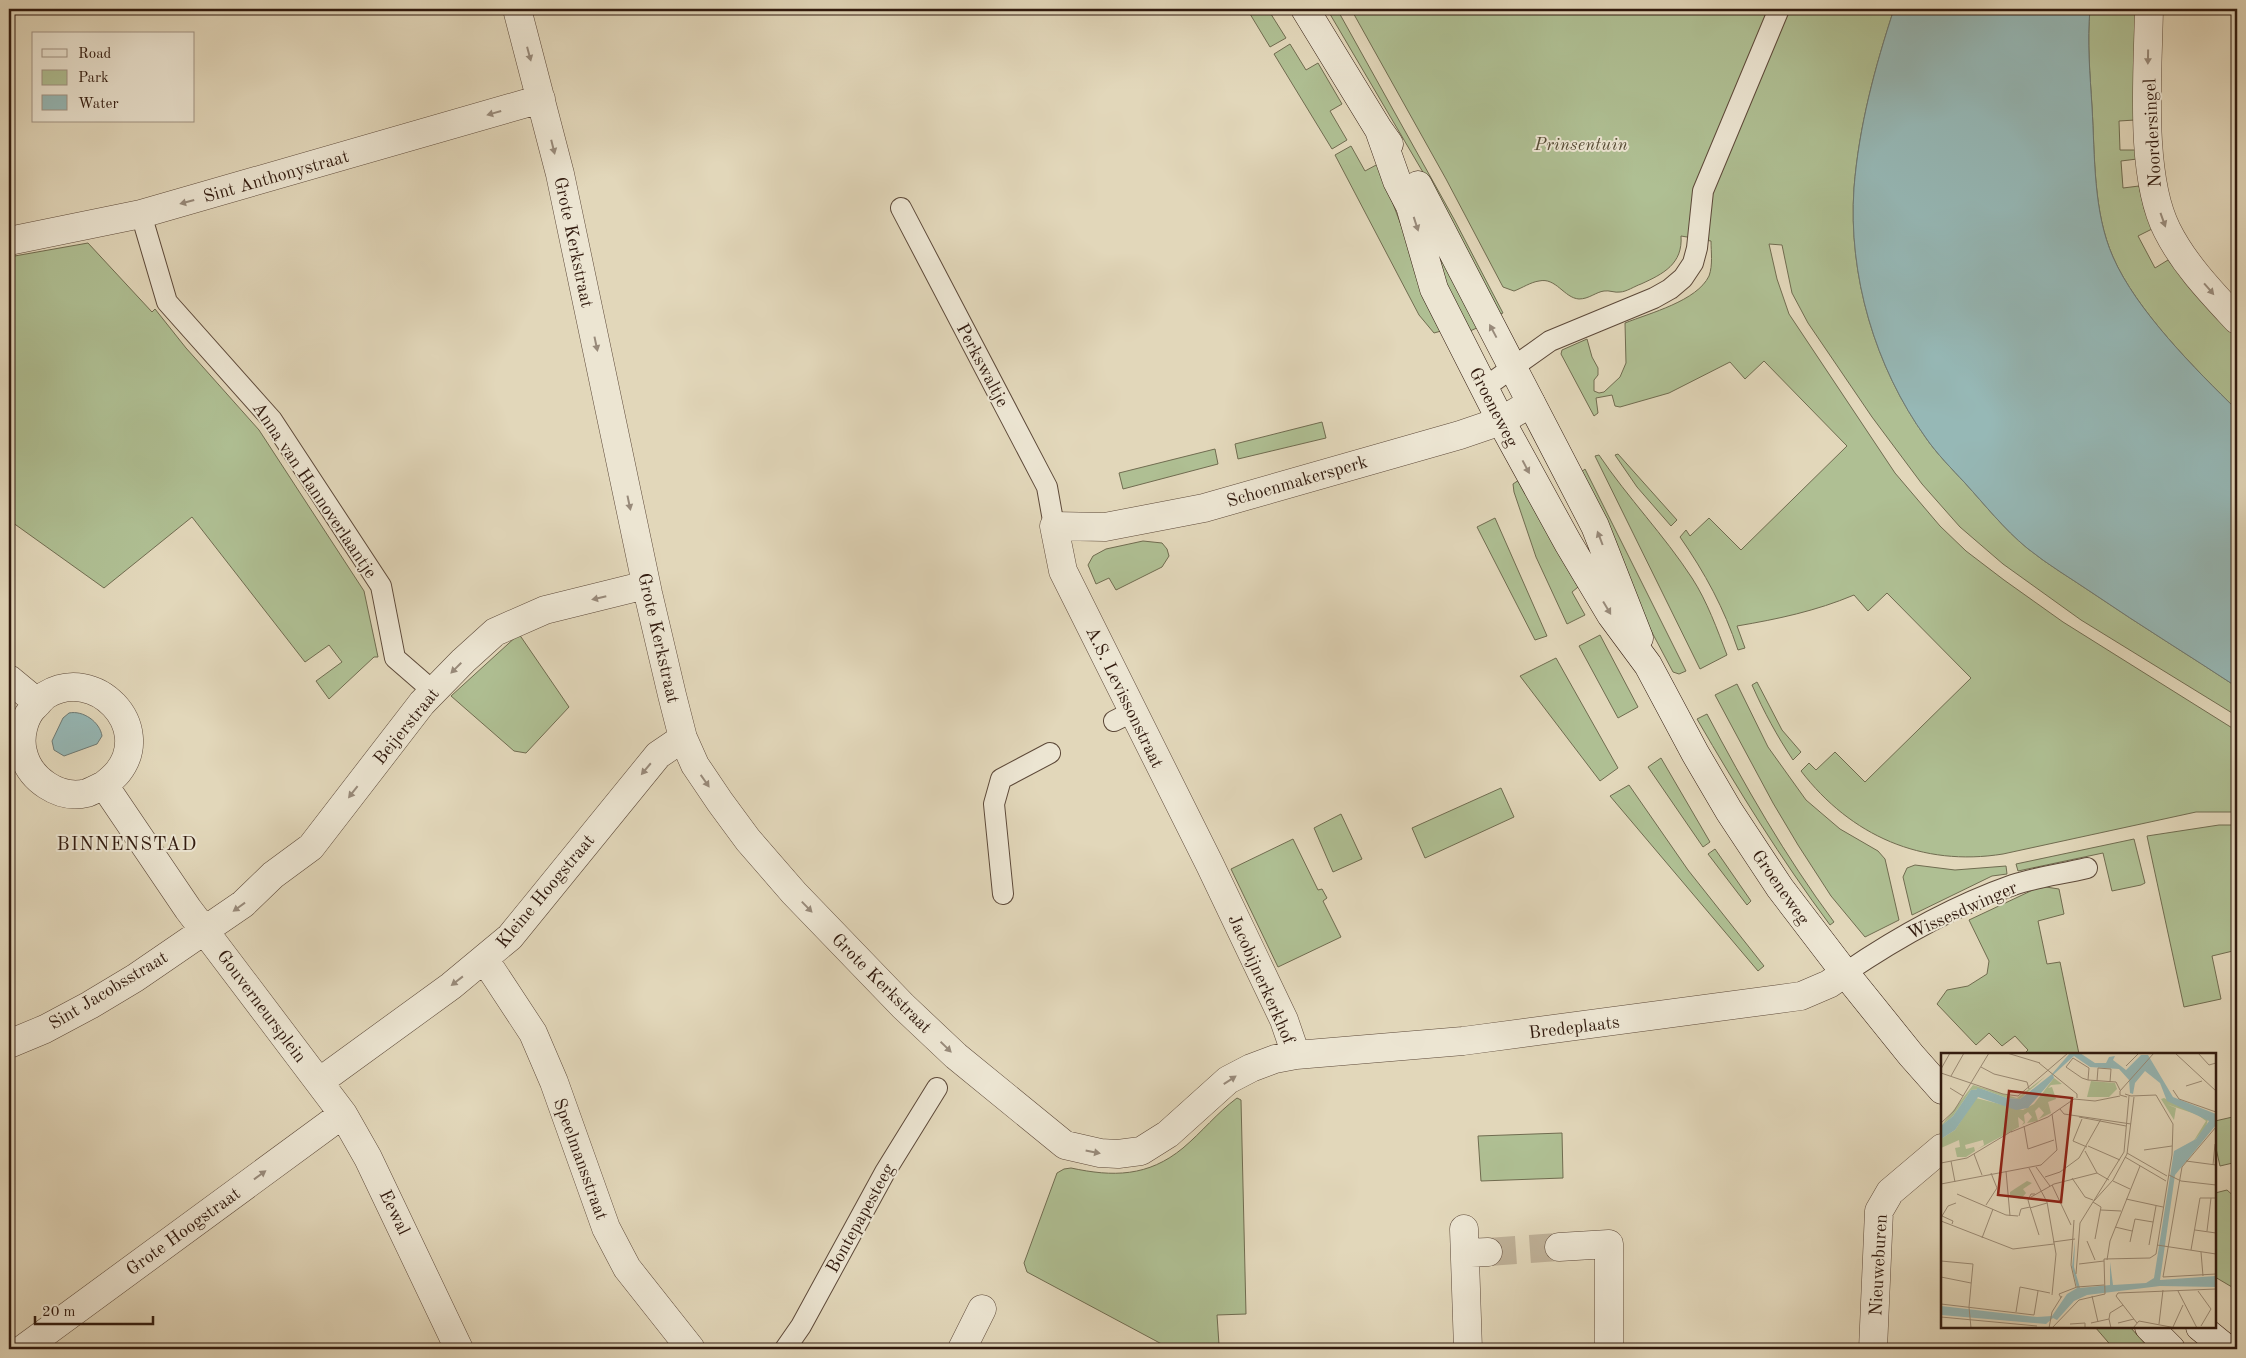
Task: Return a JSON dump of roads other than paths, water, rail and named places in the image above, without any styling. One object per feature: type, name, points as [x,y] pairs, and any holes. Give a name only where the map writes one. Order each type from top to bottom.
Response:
[{"type":"street","name":"Grote Kerkstraat","points":[[517,9],[560,174],[646,586],[683,738],[695,766],[748,840],[794,893],[903,1006],[956,1056],[1050,1132]]},
{"type":"street","name":"Groeneweg","points":[[1305,9],[1379,130],[1412,174],[1595,526],[1648,665]]},
{"type":"street","name":"Noordersingel","points":[[2149,9],[2149,150],[2156,201],[2166,228],[2183,258],[2237,320]]},
{"type":"street","name":"Sint Anthonystraat","points":[[9,241],[141,214],[541,100]]},
{"type":"street","name":"Groeneweg","points":[[1379,130],[1397,181],[1410,206],[1434,289],[1544,501],[1611,615],[1648,665],[1695,753],[1780,888],[1845,973],[1941,1089]]},
{"type":"street","name":"Schoenmakersperk","points":[[1054,526],[1105,527],[1204,508],[1460,435],[1501,421],[1531,403]]},
{"type":"street","name":"A.S. Levissonstraat","points":[[1054,526],[1063,572],[1123,717],[1210,865]]},
{"type":"street","name":"Beijerstraat","points":[[204,930],[243,904],[273,875],[311,847],[434,691],[495,632],[516,621],[545,610],[646,586]]},
{"type":"street","points":[[9,679],[38,703]]},
{"type":"street","points":[[65,687],[87,688],[107,697],[121,713],[128,733],[127,753],[118,771],[104,785],[86,793],[65,793],[47,786],[31,771],[23,752],[22,730],[30,710],[38,703],[45,695],[65,687]]},
{"type":"street","name":"Kleine Hoogstraat","points":[[319,1082],[485,960],[510,938],[658,755],[683,738]]},
{"type":"street","name":"Gouverneursplein","points":[[104,785],[204,930],[319,1082]]},
{"type":"street","name":"Jacobijnerkerkhof","points":[[1050,1132],[1066,1145],[1100,1153],[1118,1154],[1141,1151],[1168,1134],[1228,1080],[1251,1068],[1275,1059],[1296,1056],[1284,1020],[1210,865]]},
{"type":"street","name":"Sint Jacobsstraat","points":[[9,1044],[44,1029],[90,1005],[135,978],[204,930]]},
{"type":"street","name":"Speelmansstraat","points":[[485,960],[533,1033],[554,1082],[606,1228],[628,1268],[691,1349]]},
{"type":"street","name":"Bredeplaats","points":[[1296,1056],[1459,1042],[1674,1015],[1700,1008],[1801,996],[1829,984],[1845,973]]},
{"type":"street","name":"Eewal","points":[[319,1082],[343,1114],[368,1158],[459,1349]]},
{"type":"street","name":"Grote Hoogstraat","points":[[23,1349],[343,1114]]},
{"type":"street","name":"Nieuweburen","points":[[1873,1349],[1879,1211],[1890,1192],[1941,1149]]},
{"type":"street","points":[[1559,1247],[1609,1244],[1609,1349]]},
{"type":"street","points":[[1468,1349],[1472,1245]]},
{"type":"street","points":[[962,1349],[982,1309]]},
{"type":"street","points":[[2150,1328],[2172,1349]]},
{"type":"street","points":[[2201,1328],[2227,1349]]},
{"type":"lane","points":[[1484,388],[1550,341],[1654,298],[1670,289],[1689,271],[1697,248],[1703,192],[1779,9]]},
{"type":"lane","name":"Perkswaltje","points":[[901,208],[1047,488],[1054,526]]},
{"type":"lane","name":"Anna van Hannoverlaantje","points":[[141,214],[167,302],[272,420],[381,586],[395,658],[434,691]]},
{"type":"lane","points":[[1004,894],[994,804],[1001,779],[1050,753]]},
{"type":"lane","name":"Wissesdwinger","points":[[1845,973],[1892,942],[1994,892],[2015,884],[2087,868]]},
{"type":"lane","name":"Bontepapesteeg","points":[[785,1349],[801,1326],[885,1172],[937,1088]]},
{"type":"water","points":[[1894,9],[2090,9],[2089,58],[2096,183],[2106,240],[2123,277],[2136,298],[2186,358],[2237,410],[2237,687],[2052,566],[2019,541],[1935,450],[1908,410],[1892,381],[1879,351],[1861,287],[1853,221],[1856,165],[1864,119],[1880,53]]},
{"type":"water","points":[[69,713],[80,713],[90,718],[98,726],[102,736],[97,744],[64,756],[54,750],[52,741],[63,718]]},
{"type":"tunnel","points":[[1488,1252],[1559,1247]]},
{"type":"district","name":"BINNENSTAD","points":[[127,843]]},
{"type":"park label","name":"Prinsentuin","points":[[1581,144]]}]
